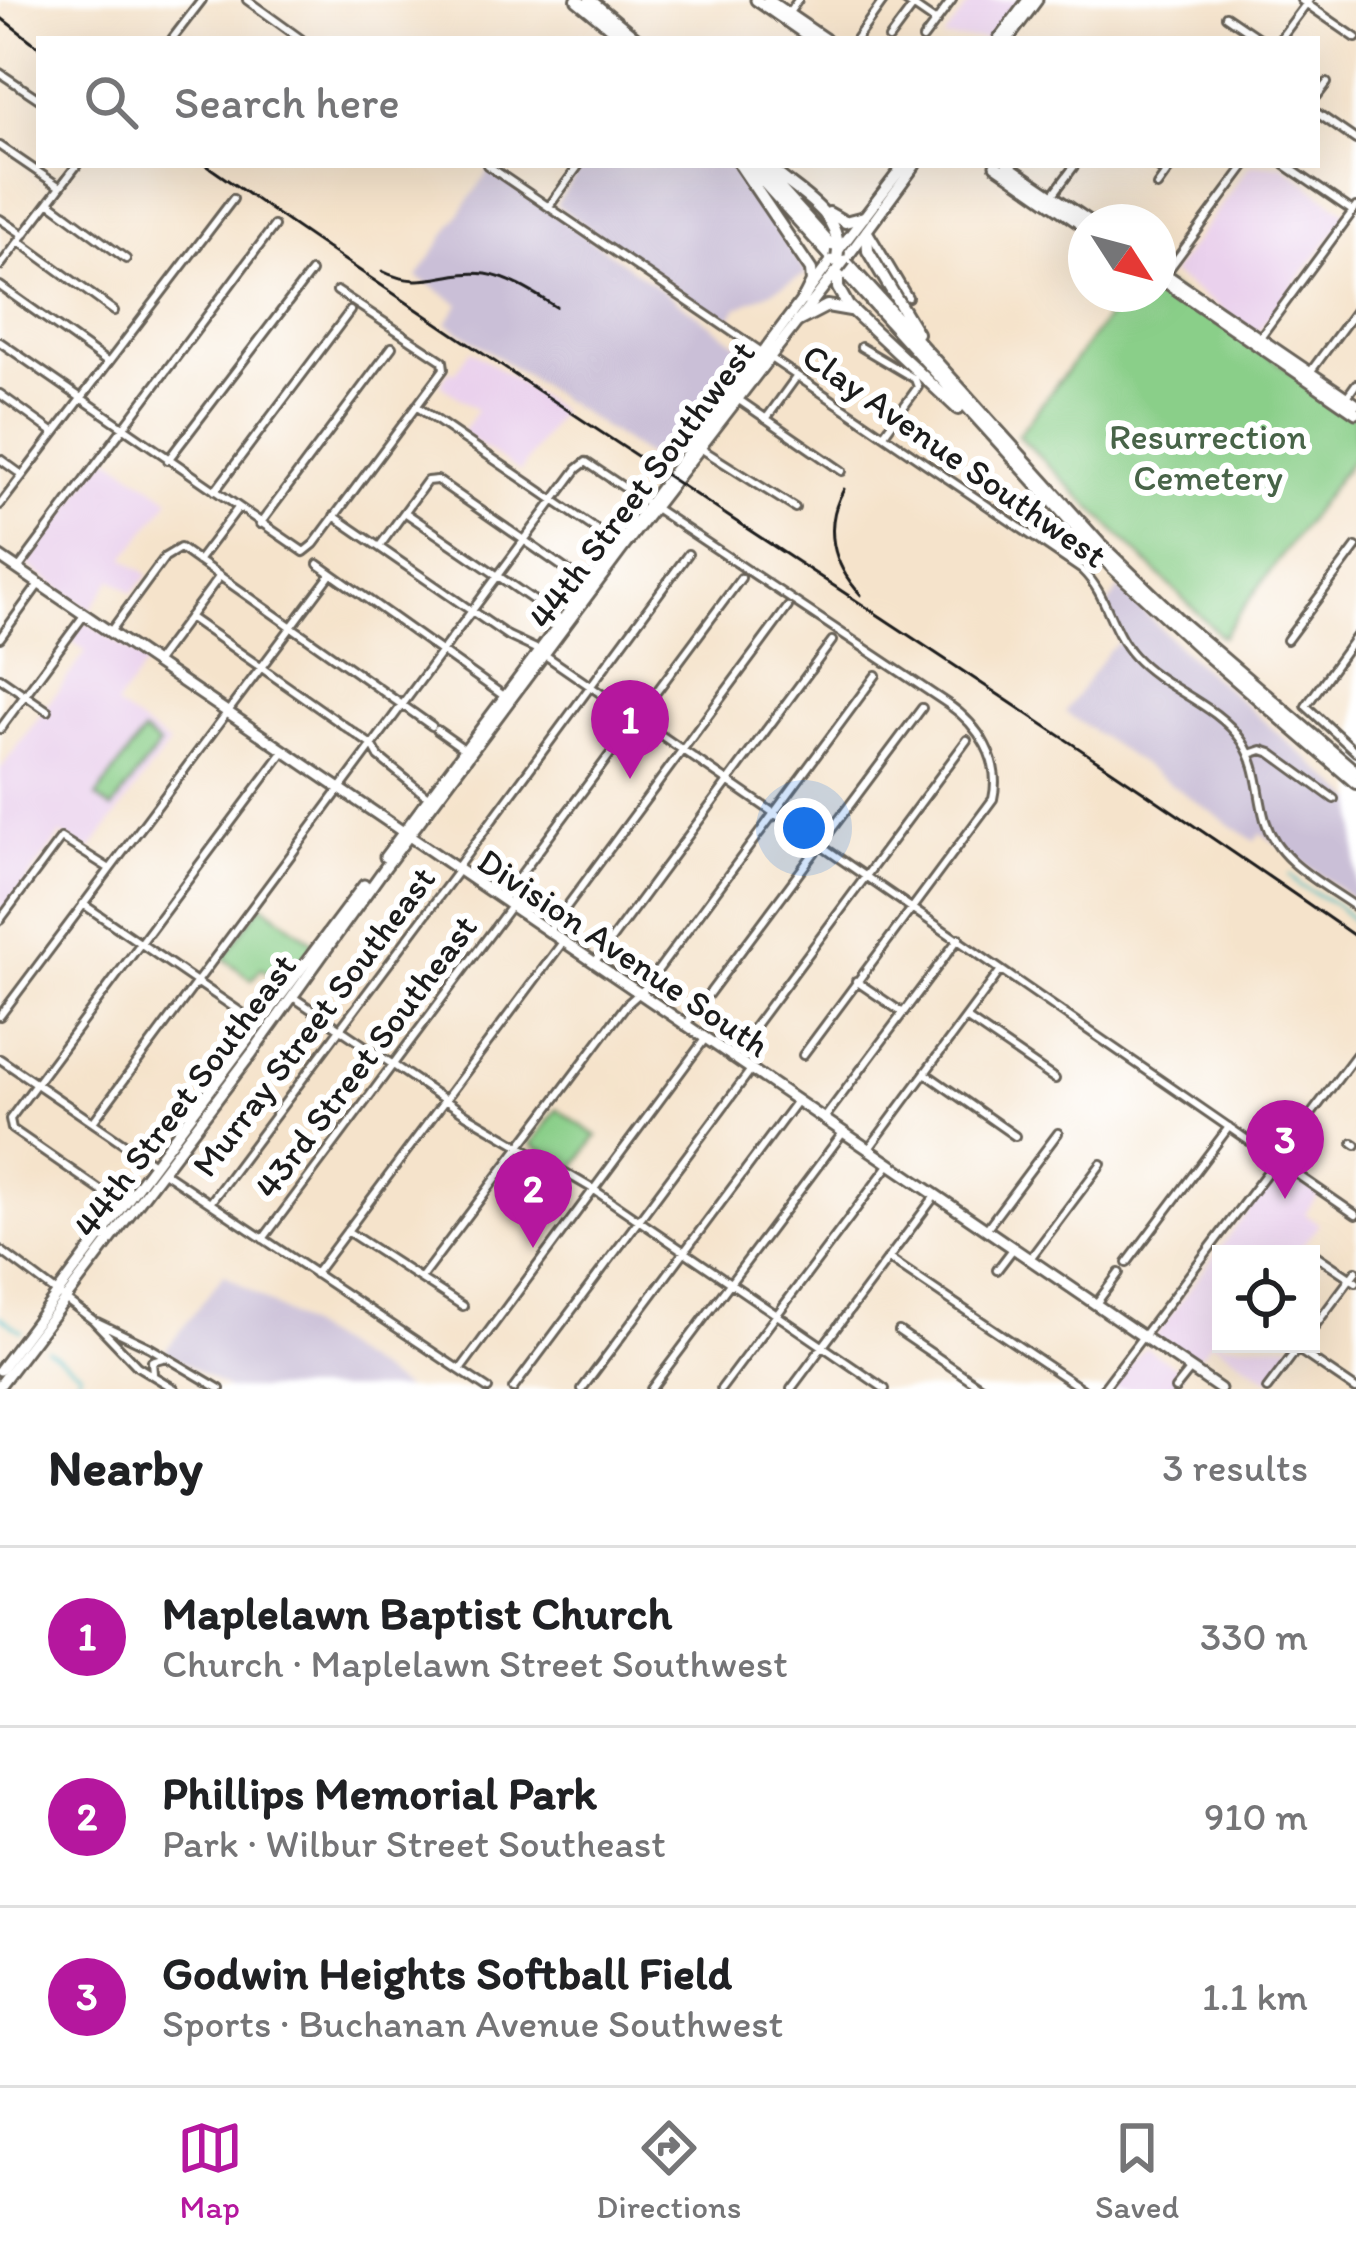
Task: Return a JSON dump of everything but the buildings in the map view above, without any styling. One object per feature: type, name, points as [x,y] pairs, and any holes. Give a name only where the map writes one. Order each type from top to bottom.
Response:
[{"type":"highway","points":[[577,0],[621,36]]},
{"type":"highway","points":[[590,0],[633,36]]},
{"type":"highway","points":[[746,168],[812,274],[802,300]]},
{"type":"highway","points":[[747,168],[1033,483]]},
{"type":"highway","points":[[766,168],[1018,456],[1139,583],[1356,770]]},
{"type":"highway","points":[[767,168],[840,221],[867,226],[866,246],[916,332],[1018,456]]},
{"type":"highway","points":[[810,200],[831,220],[841,297],[858,316],[1033,483],[1160,613],[1356,784]]},
{"type":"highway","points":[[792,239],[805,255],[837,262],[866,260],[880,268]]},
{"type":"highway","points":[[798,321],[827,306],[842,306],[858,316]]},
{"type":"main road","points":[[756,0],[808,36]]},
{"type":"main road","points":[[768,0],[821,36]]},
{"type":"main road","points":[[1005,36],[1028,0]]},
{"type":"main road","points":[[1006,36],[1037,0]]},
{"type":"main road","points":[[896,184],[904,168]]},
{"type":"main road","name":"44th Street Southwest","points":[[406,834],[464,749],[492,728],[566,619],[739,400],[802,300],[912,168]]},
{"type":"main road","points":[[999,168],[1068,211]]},
{"type":"main road","points":[[1011,168],[1050,199]]},
{"type":"main road","name":"44th Street Southwest","points":[[867,226],[880,214],[896,184]]},
{"type":"main road","name":"44th Street Southwest","points":[[699,447],[798,321],[837,262]]},
{"type":"main road","points":[[1176,285],[1353,405]]},
{"type":"main road","points":[[1308,375],[1353,405]]},
{"type":"main road","name":"44th Street Southwest","points":[[566,619],[616,544],[653,504]]},
{"type":"main road","name":"Division Avenue South","points":[[0,556],[1220,1389]]},
{"type":"main road","name":"44th Street Southwest","points":[[406,834],[466,763],[491,714],[542,653]]},
{"type":"main road","points":[[491,714],[492,728]]},
{"type":"main road","points":[[464,749],[466,763]]},
{"type":"main road","name":"44th Street Southeast","points":[[267,1025],[293,997],[406,834]]},
{"type":"main road","name":"44th Street Southeast","points":[[104,1240],[123,1206],[267,1025],[406,834]]},
{"type":"main road","name":"44th Street Southeast","points":[[0,1385],[31,1336],[124,1219],[159,1164]]},
{"type":"main road","points":[[123,1206],[124,1219]]},
{"type":"main road","name":"44th Street Southeast","points":[[0,1370],[20,1351]]},
{"type":"street","points":[[174,36],[202,0]]},
{"type":"street","points":[[247,0],[297,36]]},
{"type":"street","points":[[788,14],[798,0]]},
{"type":"street","points":[[858,36],[884,0]]},
{"type":"street","points":[[904,0],[915,3],[936,22]]},
{"type":"street","points":[[925,36],[952,0]]},
{"type":"street","points":[[1282,36],[1305,1],[1356,38]]},
{"type":"street","points":[[891,36],[915,3]]},
{"type":"street","points":[[1226,16],[1256,36]]},
{"type":"street","points":[[2,78],[36,97]]},
{"type":"street","points":[[1320,93],[1327,83]]},
{"type":"street","points":[[1320,115],[1356,140]]},
{"type":"street","points":[[0,146],[60,187]]},
{"type":"street","points":[[0,266],[75,168]]},
{"type":"street","name":"Clay Avenue Southwest","points":[[492,168],[1082,570],[1100,590],[1132,655],[1227,724],[1250,754]]},
{"type":"street","points":[[550,205],[577,168]]},
{"type":"street","points":[[1050,199],[1073,168]]},
{"type":"street","points":[[1159,168],[1166,173]]},
{"type":"street","points":[[1157,186],[1170,168]]},
{"type":"street","points":[[1176,256],[1244,168]]},
{"type":"street","points":[[1258,340],[1354,209],[1290,168]]},
{"type":"street","points":[[0,506],[233,199]]},
{"type":"street","points":[[49,202],[126,259]]},
{"type":"street","points":[[0,219],[114,311]]},
{"type":"street","points":[[18,569],[274,226]]},
{"type":"street","points":[[867,226],[908,297]]},
{"type":"street","points":[[168,460],[311,272]]},
{"type":"street","points":[[0,286],[107,362]]},
{"type":"street","points":[[0,342],[302,553],[310,549],[444,369],[443,362],[337,291]]},
{"type":"street","points":[[1308,375],[1356,310]]},
{"type":"street","points":[[215,491],[350,311]]},
{"type":"street","points":[[260,524],[392,347]]},
{"type":"street","points":[[861,347],[915,380],[918,387],[884,434]]},
{"type":"street","points":[[766,419],[797,376]]},
{"type":"street","points":[[1353,405],[1356,385]]},
{"type":"street","points":[[0,394],[54,433]]},
{"type":"street","points":[[739,400],[842,471]]},
{"type":"street","points":[[416,406],[616,544]]},
{"type":"street","points":[[699,447],[795,508]]},
{"type":"street","points":[[0,459],[22,475]]},
{"type":"street","points":[[93,1122],[586,462],[968,718],[982,734],[995,784],[992,799],[802,1055]]},
{"type":"street","points":[[379,547],[432,480],[587,584]]},
{"type":"street","points":[[198,561],[238,508]]},
{"type":"street","points":[[404,512],[566,619]]},
{"type":"street","points":[[334,516],[508,636],[591,686],[1356,1215]]},
{"type":"street","points":[[1287,640],[1356,547]]},
{"type":"street","points":[[110,632],[176,548],[464,749]]},
{"type":"street","name":"Murray Street Southeast","points":[[210,1203],[688,554]]},
{"type":"street","points":[[318,564],[504,696]]},
{"type":"street","points":[[0,1016],[331,574]]},
{"type":"street","points":[[155,663],[219,577]]},
{"type":"street","name":"43rd Street Southeast","points":[[263,1239],[741,578]]},
{"type":"street","points":[[0,638],[40,584]]},
{"type":"street","points":[[548,932],[788,607]]},
{"type":"street","points":[[0,729],[85,614]]},
{"type":"street","points":[[189,617],[374,746],[380,757],[429,798]]},
{"type":"street","points":[[1356,637],[1306,706],[1356,752]]},
{"type":"street","points":[[594,963],[832,640]]},
{"type":"street","points":[[422,1278],[876,675]]},
{"type":"street","points":[[0,678],[49,711]]},
{"type":"street","points":[[686,1026],[922,708]]},
{"type":"street","points":[[731,1058],[968,740]]},
{"type":"street","points":[[123,1206],[9,1124],[284,751]]},
{"type":"street","points":[[1334,800],[1271,753],[1250,754],[1264,817],[1277,845],[1291,861],[1356,907]]},
{"type":"street","points":[[0,920],[62,838],[110,869]]},
{"type":"street","points":[[925,889],[927,917]]},
{"type":"street","points":[[83,904],[267,1025]]},
{"type":"street","points":[[823,1120],[959,938]]},
{"type":"street","points":[[315,1274],[563,942]]},
{"type":"street","points":[[868,1150],[1002,968]]},
{"type":"street","points":[[856,982],[903,1013]]},
{"type":"street","points":[[293,997],[446,1100],[593,1189],[885,1389]]},
{"type":"street","points":[[966,1018],[1055,1079]]},
{"type":"street","points":[[460,1370],[705,1040]]},
{"type":"street","points":[[1103,1389],[1356,1055]]},
{"type":"street","points":[[0,1059],[488,1389]]},
{"type":"street","points":[[513,1389],[750,1071]]},
{"type":"street","points":[[925,1072],[1016,1136]]},
{"type":"street","points":[[582,1389],[796,1102]]},
{"type":"street","points":[[1127,1263],[1229,1127]]},
{"type":"street","points":[[985,1231],[1058,1133]]},
{"type":"street","points":[[651,1389],[842,1134]]},
{"type":"street","points":[[1029,1260],[1101,1164]]},
{"type":"street","points":[[721,1389],[889,1165]]},
{"type":"street","points":[[791,1389],[935,1196]]},
{"type":"street","points":[[347,1231],[463,1306]]},
{"type":"street","points":[[998,1270],[1012,1249]]},
{"type":"street","points":[[0,1250],[93,1320],[220,1389]]},
{"type":"street","points":[[1320,1257],[1354,1277],[1320,1319]]},
{"type":"street","points":[[888,1258],[1082,1389]]},
{"type":"street","points":[[1095,1305],[1119,1273]]},
{"type":"street","points":[[93,1320],[137,1366],[175,1389]]},
{"type":"street","points":[[110,1339],[111,1329]]},
{"type":"street","points":[[899,1331],[984,1389]]},
{"type":"street","points":[[1268,1389],[1295,1353]]},
{"type":"street","points":[[1307,1353],[1356,1389]]},
{"type":"street","points":[[156,1378],[150,1369],[152,1360],[170,1358]]},
{"type":"street","points":[[1175,1389],[1190,1369]]},
{"type":"shaded area","points":[[972,0],[1024,0],[997,36],[945,36]]},
{"type":"shaded area","points":[[581,168],[733,168],[807,274],[737,308],[726,323],[556,205]]},
{"type":"shaded area","points":[[1248,168],[1286,168],[1348,214],[1257,333],[1176,277],[1176,267]]},
{"type":"shaded area","points":[[490,169],[755,356],[671,472],[447,323],[459,304],[417,277]]},
{"type":"shaded area","points":[[471,350],[561,411],[520,472],[462,433],[477,410],[440,385]]},
{"type":"shaded area","points":[[107,455],[170,499],[125,558],[148,575],[132,593],[112,579],[90,610],[27,565]]},
{"type":"shaded area","points":[[1120,588],[1183,651],[1356,801],[1356,901],[1261,833],[1254,841],[1065,712],[1119,642],[1106,607]]},
{"type":"shaded area","points":[[87,622],[147,663],[116,706],[169,744],[89,852],[61,834],[0,917],[0,770],[86,652],[70,639]]},
{"type":"shaded area","points":[[1280,1168],[1319,1194],[1305,1214],[1319,1224],[1302,1245],[1223,1245]]},
{"type":"shaded area","points":[[1212,1259],[1212,1341],[1194,1363],[1154,1337]]},
{"type":"shaded area","points":[[224,1274],[405,1389],[228,1389],[165,1351]]},
{"type":"shaded area","points":[[1145,1347],[1184,1372],[1171,1389],[1109,1389]]},
{"type":"shaded area","points":[[1230,1353],[1290,1353],[1270,1380]]},
{"type":"green space","name":"Resurrection Cemetery","points":[[1176,292],[1356,416],[1356,454],[1222,637],[1018,435],[1111,312],[1176,312]]},
{"type":"green space","points":[[143,733],[159,745],[112,809],[96,797]]},
{"type":"green space","points":[[262,904],[317,945],[287,987],[261,968],[252,980],[223,958]]},
{"type":"green space","points":[[557,1109],[597,1136],[573,1169],[531,1144]]},
{"type":"waterway","points":[[1290,875],[1356,923]]},
{"type":"waterway","points":[[0,1316],[21,1331]]},
{"type":"waterway","points":[[47,1349],[80,1372],[74,1389]]},
{"type":"railway","points":[[0,17],[36,45]]},
{"type":"railway","points":[[210,168],[1356,937]]},
{"type":"railway","points":[[382,271],[410,280],[486,274],[514,283],[556,307]]},
{"type":"railway","points":[[844,489],[834,517],[834,544],[843,571],[861,595]]},
{"type":"place","name":"Maplelawn Baptist Church","points":[[630,779]]},
{"type":"place","name":"Godwin Heights Softball Field","points":[[1285,1199]]},
{"type":"place","name":"Phillips Memorial Park","points":[[533,1248]]}]
